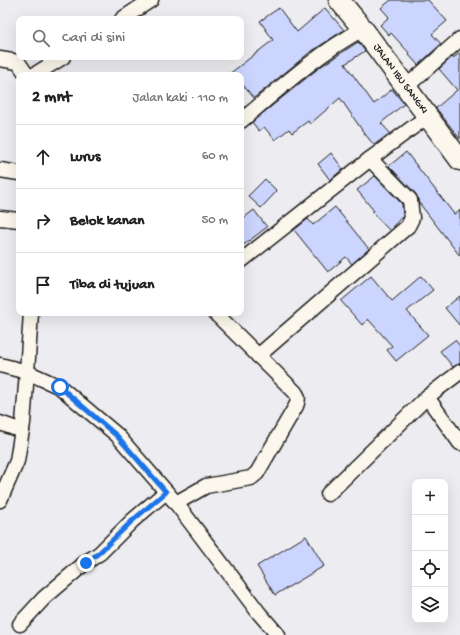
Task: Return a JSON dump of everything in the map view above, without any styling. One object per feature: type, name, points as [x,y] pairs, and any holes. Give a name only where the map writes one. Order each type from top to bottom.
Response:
[{"type":"main road","name":"JALAN IBU SANGKI","points":[[338,0],[362,29],[460,160]]},
{"type":"street","points":[[127,16],[151,0]]},
{"type":"street","points":[[244,118],[299,72],[352,34],[362,29]]},
{"type":"street","points":[[406,87],[460,39]]},
{"type":"street","points":[[0,59],[18,62],[25,72]]},
{"type":"street","points":[[39,72],[58,60]]},
{"type":"street","points":[[244,259],[370,158],[428,116]]},
{"type":"street","points":[[258,356],[408,226],[412,218],[410,200],[370,158]]},
{"type":"street","points":[[0,170],[16,172]]},
{"type":"street","points":[[0,218],[16,220]]},
{"type":"street","points":[[0,500],[17,461],[22,431],[31,316]]},
{"type":"street","points":[[176,503],[206,486],[251,478],[257,473],[296,406],[298,395],[218,316]]},
{"type":"street","points":[[0,365],[27,372],[60,387],[117,436],[176,503],[259,613],[278,635]]},
{"type":"street","points":[[328,494],[427,397],[460,372]]},
{"type":"street","points":[[427,397],[460,442]]},
{"type":"street","points":[[0,423],[22,431]]},
{"type":"street","points":[[20,624],[44,598],[100,552],[132,521],[166,492]]},
{"type":"building","points":[[391,0],[428,0],[447,21],[432,34],[441,44],[418,65],[391,33],[389,35],[380,25],[389,17],[381,8]]},
{"type":"building","points":[[279,8],[297,32],[325,8],[344,30],[309,53],[254,98],[244,86],[244,72],[232,72],[273,40],[260,21]]},
{"type":"building","points":[[358,42],[365,51],[345,64],[374,104],[392,89],[404,104],[381,123],[390,133],[374,145],[340,98],[310,124],[308,121],[292,133],[289,129],[275,140],[264,127],[259,131],[252,122],[320,67]]},
{"type":"building","points":[[460,53],[460,139],[436,108],[457,90],[439,69],[452,57],[453,58]]},
{"type":"building","points":[[406,152],[454,214],[460,210],[460,256],[419,204],[416,194],[389,166]]},
{"type":"building","points":[[331,153],[343,169],[330,180],[318,164]]},
{"type":"building","points":[[375,176],[402,204],[403,216],[389,230],[372,212],[374,211],[357,190]]},
{"type":"building","points":[[265,179],[277,191],[261,208],[248,196]]},
{"type":"building","points":[[335,207],[369,249],[352,264],[346,257],[328,272],[294,230],[308,219],[313,225]]},
{"type":"building","points":[[254,210],[267,227],[244,245],[244,218]]},
{"type":"building","points":[[371,276],[392,301],[421,276],[433,290],[407,311],[428,335],[396,361],[387,350],[392,346],[368,319],[362,325],[341,301]]},
{"type":"building","points":[[460,296],[460,326],[445,308]]},
{"type":"building","points":[[455,340],[460,346],[460,364],[453,367],[440,351]]},
{"type":"building","points":[[306,536],[324,566],[275,595],[257,566]]},
{"type":"route","points":[[60,387],[117,436],[166,492],[86,563]]}]
